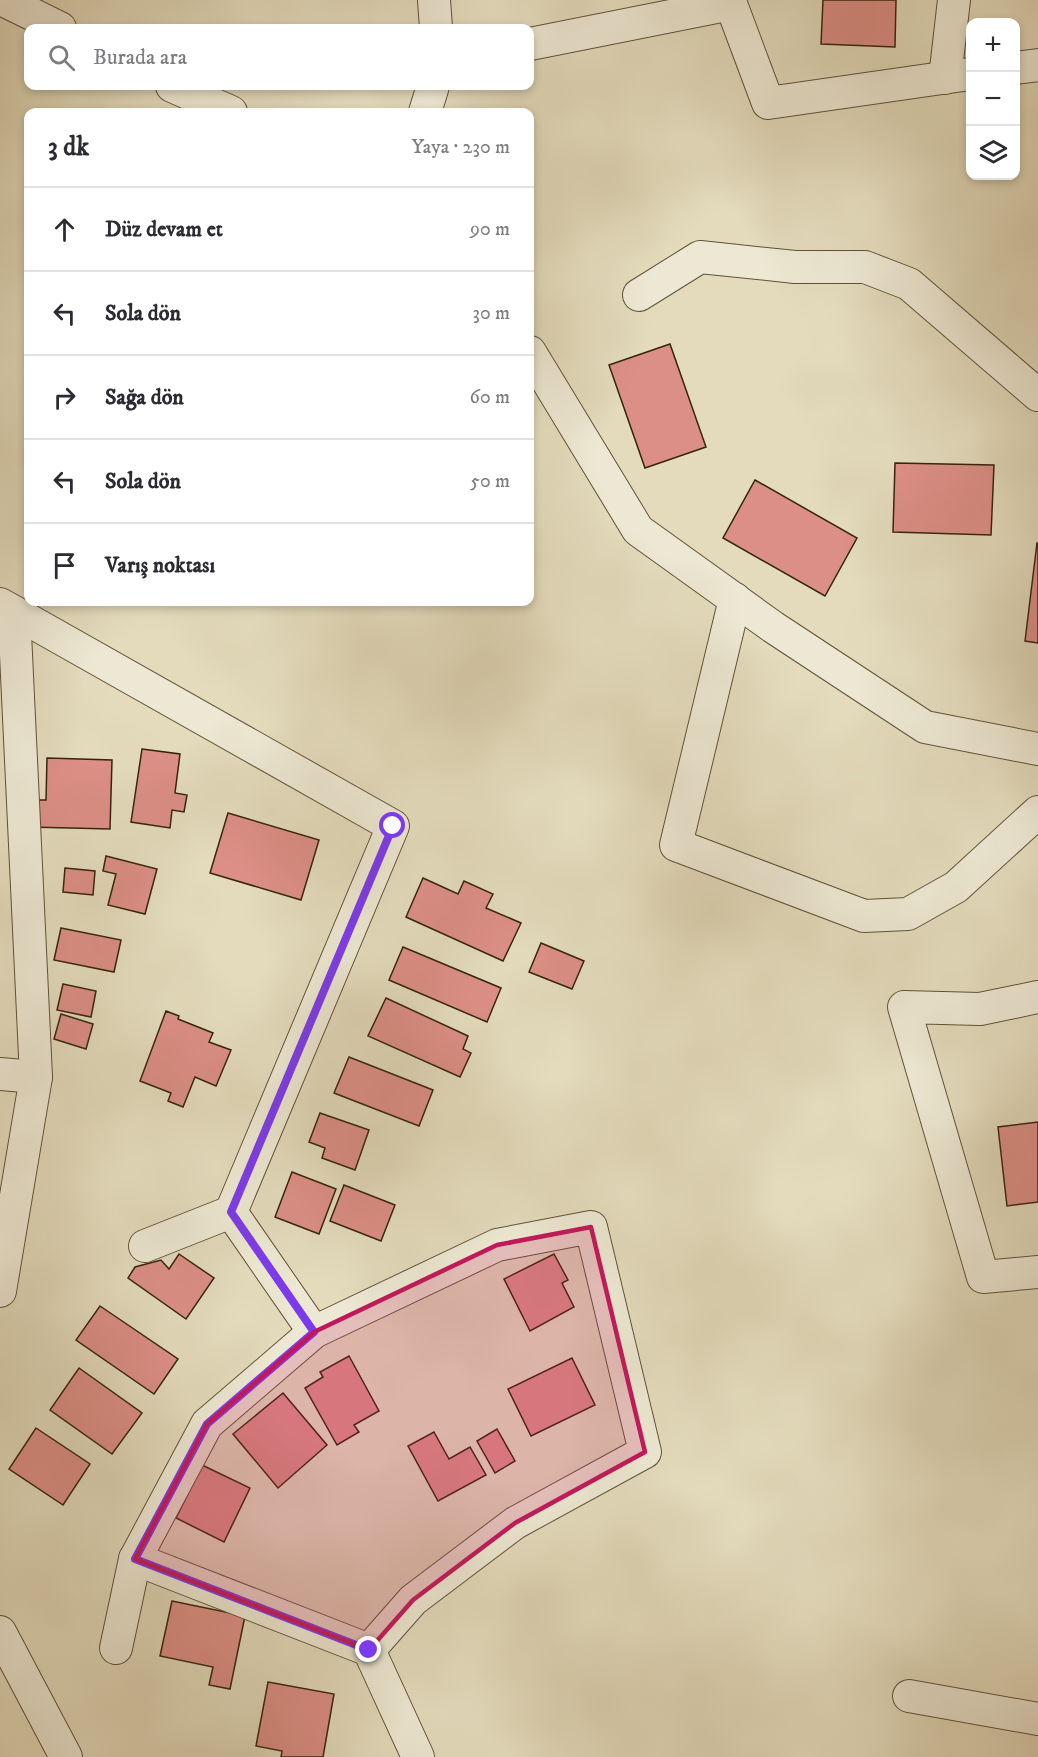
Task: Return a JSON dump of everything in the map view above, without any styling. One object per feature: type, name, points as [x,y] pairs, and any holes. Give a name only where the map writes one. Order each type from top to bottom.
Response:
[{"type":"street","points":[[3,0],[52,24]]},
{"type":"street","points":[[434,0],[436,24]]},
{"type":"street","points":[[534,43],[731,2],[768,103],[958,76],[954,0]]},
{"type":"street","points":[[1020,67],[1038,65]]},
{"type":"street","points":[[181,90],[222,108]]},
{"type":"street","points":[[426,108],[432,90]]},
{"type":"street","points":[[639,295],[700,257],[795,267],[865,267],[909,284],[1038,395]]},
{"type":"street","points":[[534,359],[638,530],[925,728],[1038,750]]},
{"type":"street","points":[[735,599],[676,845],[864,916],[908,914],[956,887],[1038,812]]},
{"type":"street","points":[[0,1291],[36,1077],[7,608]]},
{"type":"street","points":[[7,608],[393,826],[231,1212],[145,1246]]},
{"type":"street","points":[[1038,997],[980,1009],[904,1007],[983,1277],[1038,1272]]},
{"type":"street","points":[[0,1074],[36,1077]]},
{"type":"street","points":[[231,1212],[314,1332]]},
{"type":"street","points":[[116,1648],[135,1559],[207,1424],[314,1332],[497,1245],[591,1227],[645,1452],[515,1523],[412,1600],[369,1650]]},
{"type":"street","points":[[135,1559],[369,1650],[418,1757]]},
{"type":"street","points":[[0,1632],[66,1757]]},
{"type":"street","points":[[909,1696],[1038,1719]]},
{"type":"highlighted area","points":[[591,1227],[645,1452],[515,1523],[413,1600],[369,1650],[135,1559],[207,1424],[314,1332],[497,1245]]},
{"type":"building","points":[[823,0],[896,0],[895,47],[821,44]]},
{"type":"building","points":[[670,344],[706,447],[645,468],[609,365]]},
{"type":"building","points":[[895,463],[994,465],[991,535],[893,532]]},
{"type":"building","points":[[755,480],[857,538],[825,596],[723,538]]},
{"type":"building","points":[[1038,543],[1038,643],[1025,641]]},
{"type":"building","points":[[142,749],[180,754],[175,793],[187,795],[184,812],[172,810],[170,828],[131,822]]},
{"type":"building","points":[[47,758],[112,760],[110,829],[29,827],[30,800],[46,800]]},
{"type":"building","points":[[228,813],[319,840],[301,900],[210,873]]},
{"type":"building","points":[[106,856],[157,869],[145,914],[108,905],[116,874],[103,871]]},
{"type":"building","points":[[65,868],[95,871],[93,895],[63,892]]},
{"type":"building","points":[[423,878],[458,894],[464,881],[493,894],[486,908],[521,923],[503,961],[406,917]]},
{"type":"building","points":[[61,928],[121,940],[114,972],[54,960]]},
{"type":"building","points":[[541,943],[584,961],[572,989],[529,972]]},
{"type":"building","points":[[403,947],[501,988],[487,1022],[389,980]]},
{"type":"building","points":[[63,984],[96,991],[91,1017],[57,1010]]},
{"type":"building","points":[[386,998],[468,1036],[463,1049],[471,1053],[460,1077],[368,1036]]},
{"type":"building","points":[[166,1011],[179,1016],[178,1019],[213,1033],[209,1042],[231,1050],[216,1086],[195,1077],[183,1107],[168,1101],[171,1093],[140,1081]]},
{"type":"building","points":[[61,1014],[93,1024],[86,1049],[54,1039]]},
{"type":"building","points":[[349,1057],[433,1090],[419,1126],[334,1093]]},
{"type":"building","points":[[320,1113],[369,1130],[355,1170],[322,1158],[325,1148],[309,1142]]},
{"type":"building","points":[[1038,1122],[1038,1202],[1007,1206],[998,1127]]},
{"type":"building","points":[[292,1172],[336,1189],[319,1234],[275,1217]]},
{"type":"building","points":[[344,1185],[395,1205],[381,1241],[330,1221]]},
{"type":"building","points":[[179,1254],[214,1278],[186,1319],[128,1278],[135,1267],[161,1260],[169,1269]]},
{"type":"building","points":[[554,1254],[568,1280],[562,1283],[574,1307],[530,1331],[504,1279]]},
{"type":"building","points":[[100,1306],[178,1359],[154,1394],[76,1340]]},
{"type":"building","points":[[349,1356],[379,1411],[354,1425],[359,1432],[337,1445],[305,1388],[323,1377],[320,1372]]},
{"type":"building","points":[[572,1358],[595,1405],[531,1436],[508,1389]]},
{"type":"building","points":[[79,1368],[142,1413],[112,1454],[50,1410]]},
{"type":"building","points":[[283,1393],[327,1445],[278,1488],[233,1434]]},
{"type":"building","points":[[36,1428],[90,1464],[63,1505],[9,1469]]},
{"type":"building","points":[[497,1429],[515,1461],[495,1473],[477,1441]]},
{"type":"building","points":[[434,1432],[449,1459],[470,1447],[486,1475],[438,1501],[408,1446]]},
{"type":"building","points":[[202,1465],[250,1488],[224,1542],[176,1518]]},
{"type":"building","points":[[172,1601],[245,1616],[230,1689],[209,1685],[213,1667],[160,1656]]},
{"type":"building","points":[[268,1682],[334,1694],[323,1757],[281,1757],[282,1751],[256,1746]]},
{"type":"route","points":[[369,1650],[135,1559],[207,1424],[314,1332],[231,1212],[393,826]]}]
